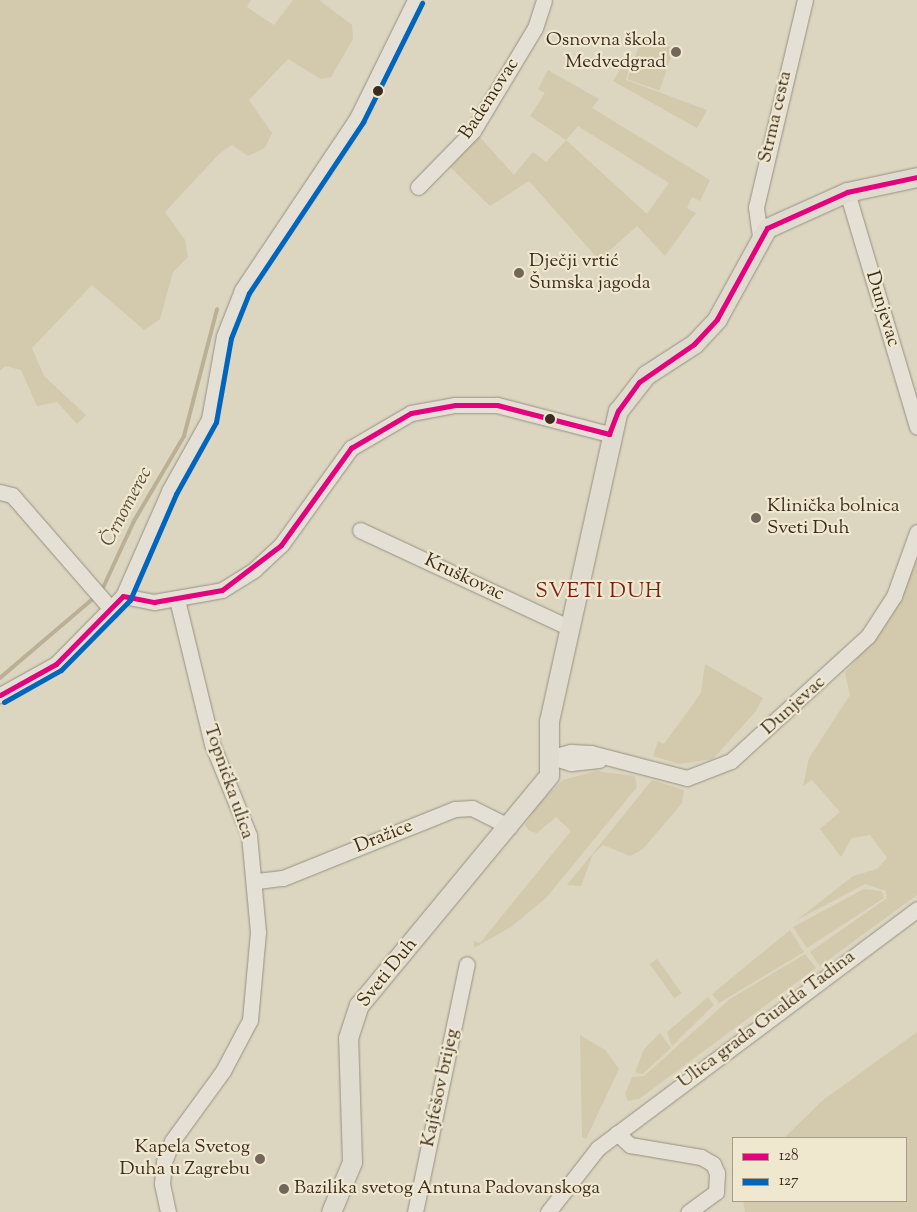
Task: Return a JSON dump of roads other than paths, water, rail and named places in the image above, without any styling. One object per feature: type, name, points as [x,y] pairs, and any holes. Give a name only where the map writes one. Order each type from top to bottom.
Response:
[{"type":"main road","points":[[552,757],[549,721],[609,434],[618,411],[639,382],[694,344],[717,319],[760,236],[777,221],[847,192],[917,177]]},
{"type":"main road","name":"Sveti Duh","points":[[331,1212],[352,1162],[348,1038],[359,1005],[510,827],[531,797],[536,778],[552,757]]},
{"type":"street","points":[[123,596],[164,500],[209,419],[224,336],[242,290],[357,118],[415,0]]},
{"type":"street","name":"Bademovac","points":[[418,187],[473,131],[535,28],[544,0]]},
{"type":"street","name":"Strma cesta","points":[[760,236],[756,206],[805,0]]},
{"type":"street","name":"Dunjevac","points":[[847,192],[917,427]]},
{"type":"street","points":[[0,696],[56,664],[102,600],[123,596],[154,602],[177,599],[222,590],[255,570],[281,545],[351,448],[411,413],[455,405],[497,404],[609,434]]},
{"type":"street","points":[[0,492],[12,495],[102,600]]},
{"type":"street","name":"Kruškovac","points":[[360,530],[568,627]]},
{"type":"street","name":"Dunjevac","points":[[552,757],[571,752],[676,777],[714,770],[744,751],[857,649],[894,596],[917,532]]},
{"type":"street","name":"Topnička ulica","points":[[168,1212],[162,1184],[172,1141],[223,1071],[250,1020],[257,972],[256,881],[249,835],[212,744],[177,599]]},
{"type":"street","name":"Dražice","points":[[256,881],[283,878],[455,809],[472,808],[510,827]]},
{"type":"street","name":"Ulica grada Gualda Tadina","points":[[548,1212],[581,1167],[617,1133],[917,909]]},
{"type":"street","name":"Kajfešov brijeg","points":[[415,1212],[467,964]]},
{"type":"street","points":[[617,1133],[630,1145],[700,1157],[713,1164],[717,1174],[716,1192],[688,1212]]},
{"type":"waterway","name":"Črnomerec","points":[[101,592],[134,521],[184,436],[217,309]]},
{"type":"waterway","name":"Črnomerec","points":[[0,678],[96,596]]},
{"type":"place","name":"Osnovna škola Medvedgrad","points":[[676,52]]},
{"type":"place","name":"Dječji vrtić Šumska jagoda","points":[[519,273]]},
{"type":"place","name":"Klinička bolnica Sveti Duh","points":[[756,518]]},
{"type":"place","name":"Kapela Svetog Duha u Zagrebu","points":[[260,1159]]},
{"type":"place","name":"Bazilika svetog Antuna Padovanskoga","points":[[284,1189]]},
{"type":"district","name":"SVETI DUH","points":[[599,592]]}]
